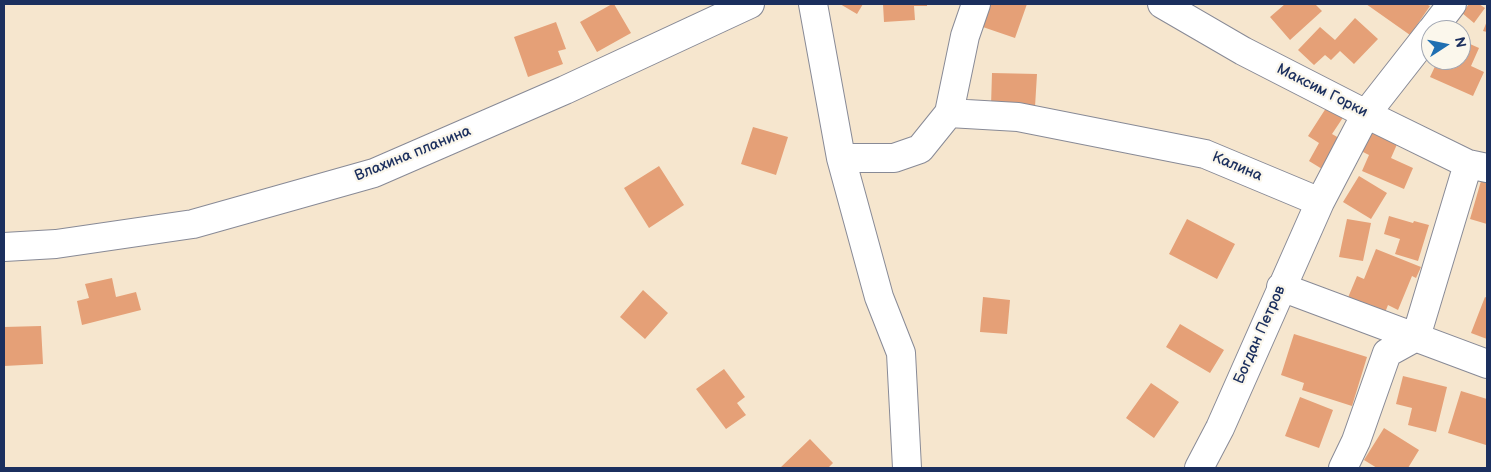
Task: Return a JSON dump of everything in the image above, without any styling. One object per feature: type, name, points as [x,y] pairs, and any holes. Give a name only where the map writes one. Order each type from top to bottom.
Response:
[{"type":"street","name":"Влахина планина","points":[[4,247],[56,244],[193,224],[374,173],[564,90],[750,4]]},
{"type":"street","points":[[813,4],[841,158],[879,297],[901,353],[907,468]]},
{"type":"street","points":[[841,158],[894,158],[920,149],[949,113],[965,36],[976,4]]},
{"type":"street","name":"Максим Горки","points":[[1162,4],[1243,52],[1366,114],[1478,166]]},
{"type":"street","points":[[1439,20],[1452,4]]},
{"type":"street","points":[[1320,202],[1366,114],[1421,43]]},
{"type":"street","name":"Калина","points":[[949,113],[1018,118],[1205,154],[1320,202]]},
{"type":"street","points":[[1343,468],[1356,441],[1386,353],[1416,337],[1478,166]]},
{"type":"street","name":"Богдан Петров","points":[[1199,468],[1220,428],[1320,202]]},
{"type":"street","points":[[1281,287],[1487,364]]},
{"type":"building","points":[[614,4],[631,33],[597,52],[580,22]]},
{"type":"building","points":[[840,4],[863,4],[857,14]]},
{"type":"building","points":[[883,4],[927,4],[927,6],[914,6],[915,20],[884,22]]},
{"type":"building","points":[[985,4],[1027,4],[1015,38],[977,25]]},
{"type":"building","points":[[1285,4],[1315,4],[1322,11],[1290,40],[1270,17]]},
{"type":"building","points":[[1366,4],[1426,4],[1430,6],[1410,35]]},
{"type":"building","points":[[1469,4],[1479,4],[1485,8],[1474,23],[1462,13]]},
{"type":"building","points":[[1355,18],[1378,39],[1354,64],[1340,51],[1331,60],[1325,55],[1314,65],[1298,50],[1320,27],[1335,40]]},
{"type":"building","points":[[1487,21],[1487,32],[1483,31]]},
{"type":"building","points":[[556,22],[566,49],[558,51],[563,64],[528,77],[514,37]]},
{"type":"building","points":[[1471,44],[1479,48],[1471,66]]},
{"type":"building","points":[[1471,66],[1484,72],[1473,96],[1430,77],[1433,70],[1471,70]]},
{"type":"building","points":[[992,73],[1037,74],[1035,107],[991,106]]},
{"type":"building","points":[[1328,105],[1344,116],[1332,134],[1346,142],[1327,172],[1309,161],[1319,143],[1308,136]]},
{"type":"building","points":[[753,127],[788,137],[776,175],[741,164]]},
{"type":"building","points":[[1368,129],[1398,142],[1391,158],[1413,168],[1404,189],[1362,171],[1369,155],[1359,150]]},
{"type":"building","points":[[659,166],[684,205],[649,228],[624,188]]},
{"type":"building","points":[[1359,176],[1387,193],[1371,219],[1343,202]]},
{"type":"building","points":[[1481,181],[1487,182],[1487,224],[1470,219]]},
{"type":"building","points":[[1389,216],[1413,223],[1414,221],[1429,225],[1418,261],[1395,254],[1400,239],[1384,234]]},
{"type":"building","points":[[1187,219],[1235,244],[1217,279],[1169,254]]},
{"type":"building","points":[[1347,219],[1371,223],[1363,261],[1339,257]]},
{"type":"building","points":[[1376,249],[1421,267],[1416,278],[1412,276],[1398,310],[1388,305],[1384,315],[1347,300],[1357,276],[1364,279]]},
{"type":"building","points":[[112,278],[116,297],[136,292],[141,310],[82,325],[77,301],[89,298],[85,284]]},
{"type":"building","points":[[643,290],[668,313],[645,339],[620,317]]},
{"type":"building","points":[[983,297],[1010,300],[1007,334],[980,332]]},
{"type":"building","points":[[1485,297],[1487,298],[1487,339],[1471,333]]},
{"type":"building","points":[[1180,324],[1224,350],[1210,373],[1166,347]]},
{"type":"building","points":[[41,326],[43,364],[4,366],[4,327]]},
{"type":"building","points":[[1294,334],[1367,357],[1352,406],[1302,390],[1304,383],[1281,375]]},
{"type":"building","points":[[724,369],[745,397],[737,403],[746,415],[726,429],[696,389]]},
{"type":"building","points":[[1403,376],[1447,387],[1436,432],[1408,425],[1412,408],[1396,404]]},
{"type":"building","points":[[1151,383],[1179,402],[1154,438],[1126,418]]},
{"type":"building","points":[[1461,391],[1487,399],[1486,445],[1448,433]]},
{"type":"building","points":[[1300,397],[1333,410],[1319,448],[1285,436]]},
{"type":"building","points":[[1384,428],[1419,450],[1408,468],[1377,468],[1364,460]]},
{"type":"building","points":[[810,439],[833,463],[828,468],[780,468]]}]
